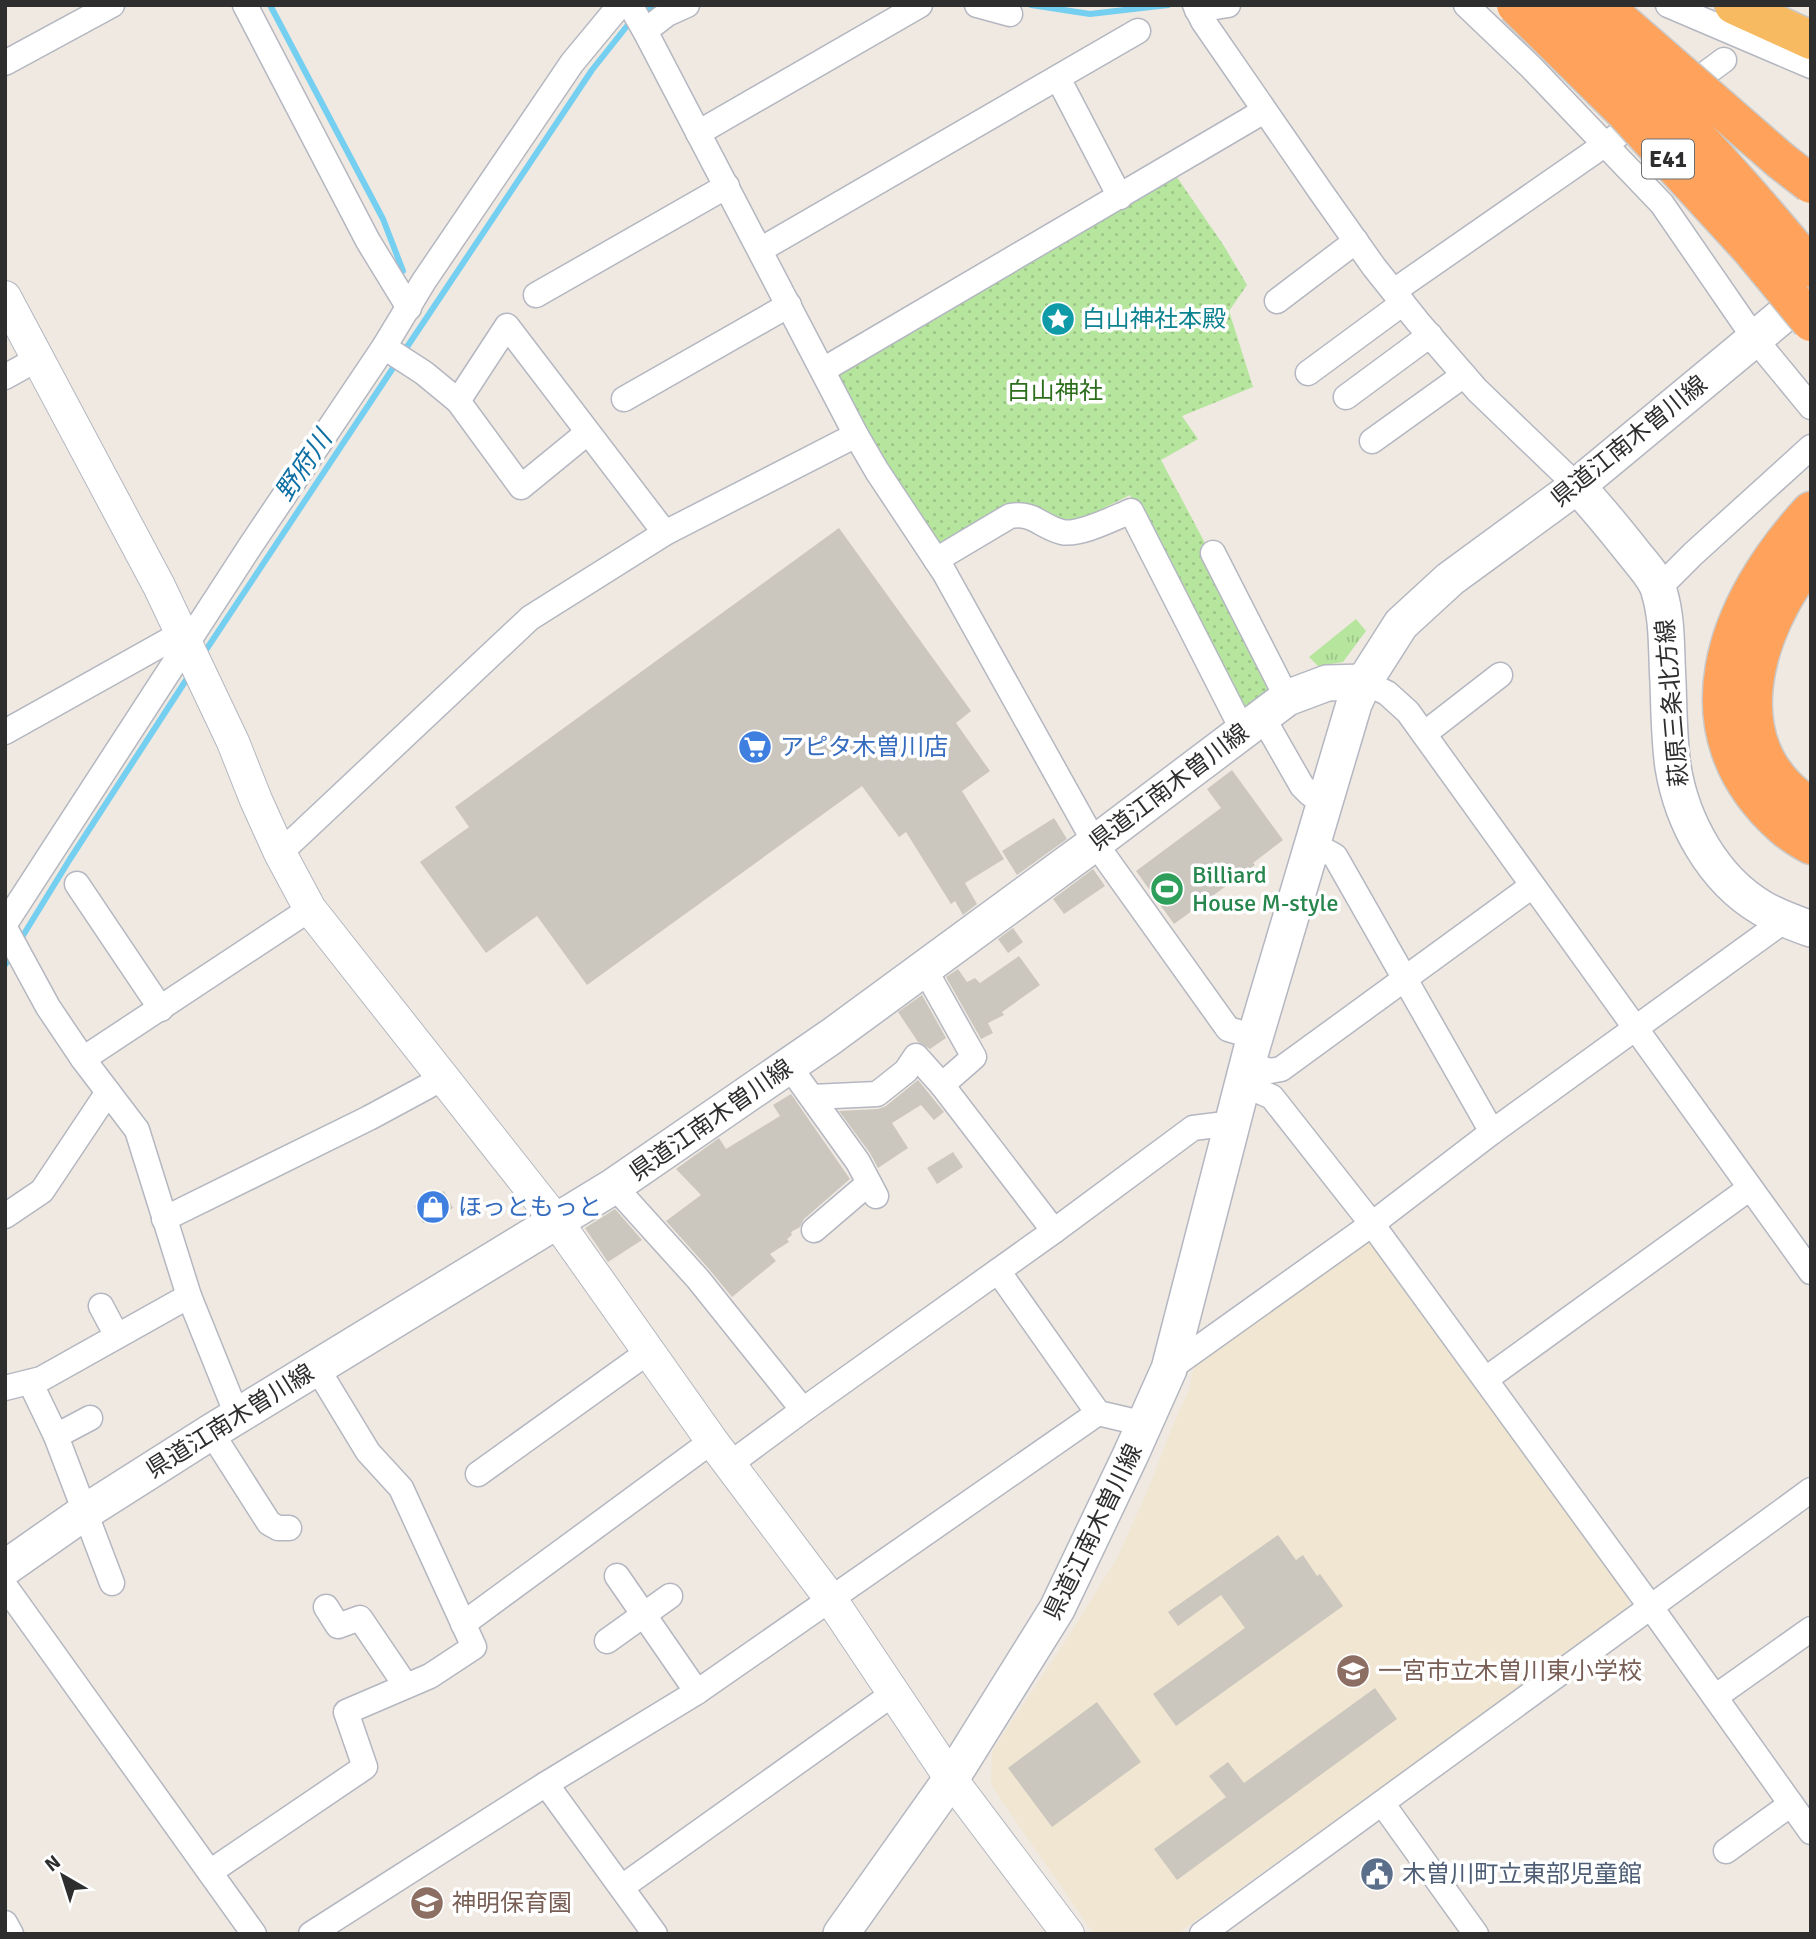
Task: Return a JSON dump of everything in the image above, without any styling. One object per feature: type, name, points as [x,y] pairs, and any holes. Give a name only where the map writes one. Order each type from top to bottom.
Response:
[{"type":"highway","name":"E41","points":[[1516,5],[1624,111],[1750,248],[1811,321]]},
{"type":"highway","name":"E41","points":[[1562,5],[1675,116],[1811,268]]},
{"type":"highway","points":[[1602,5],[1811,184]]},
{"type":"highway","points":[[1734,5],[1811,40]]},
{"type":"highway","points":[[1686,178],[1811,338]]},
{"type":"highway","points":[[1811,512],[1764,570],[1741,613],[1727,651],[1721,692],[1723,727],[1731,756],[1745,784],[1763,807],[1786,829],[1811,845]]},
{"type":"highway","points":[[1811,558],[1780,603],[1763,639],[1754,674],[1752,709],[1758,740],[1769,766],[1787,788],[1811,807]]},
{"type":"main road","name":"県道江南木曽川線","points":[[841,1934],[951,1779],[1057,1609],[1169,1369],[1249,1062],[1325,797],[1354,704],[1364,682],[1401,624],[1450,579],[1577,486],[1811,292]]},
{"type":"main road","name":"萩原三条北方線","points":[[1577,486],[1605,516],[1659,588],[1665,632],[1674,768],[1689,822],[1720,871],[1739,891],[1760,906],[1798,925]]},
{"type":"main road","name":"県道江南木曽川線","points":[[5,1568],[85,1512],[224,1424],[614,1186],[789,1066],[1096,843],[1264,715],[1327,683],[1364,682]]},
{"type":"street","points":[[5,63],[112,5]]},
{"type":"street","points":[[245,5],[368,241],[410,307]]},
{"type":"street","points":[[289,1528],[278,1528],[269,1522],[224,1424],[181,1301],[164,1219],[137,1130],[83,1059],[48,1007],[6,929],[190,649],[396,354],[410,307],[424,281],[572,63],[634,15],[667,14],[687,5]]},
{"type":"street","points":[[698,134],[920,5]]},
{"type":"street","points":[[977,5],[1010,14]]},
{"type":"street","points":[[1228,5],[1196,7],[1264,111],[1356,241],[1477,390],[1577,486]]},
{"type":"street","points":[[1466,5],[1531,67],[1662,204],[1755,339],[1811,407]]},
{"type":"street","points":[[1668,5],[1811,66]]},
{"type":"street","points":[[634,15],[727,186],[856,435],[936,560],[1096,843],[1228,1029],[1272,1097],[1372,1224],[1486,1379],[1811,1832]]},
{"type":"street","points":[[760,250],[1138,31]]},
{"type":"street","points":[[1308,373],[1399,297],[1605,144],[1652,114],[1724,60]]},
{"type":"street","points":[[1058,78],[1121,197]]},
{"type":"street","points":[[824,370],[1264,111]]},
{"type":"street","points":[[536,295],[727,186]]},
{"type":"street","points":[[1276,300],[1356,241]]},
{"type":"street","points":[[5,297],[159,586],[233,742],[280,853],[310,909],[557,1222],[721,1453],[830,1598],[951,1779],[1068,1934]]},
{"type":"street","points":[[624,399],[789,304]]},
{"type":"street","points":[[458,401],[506,326],[665,533]]},
{"type":"street","points":[[1346,397],[1430,335]]},
{"type":"street","points":[[396,354],[458,401],[521,487],[587,433]]},
{"type":"street","points":[[5,377],[39,358]]},
{"type":"street","points":[[1372,441],[1464,375]]},
{"type":"street","points":[[280,853],[530,618],[665,533],[856,435]]},
{"type":"street","points":[[1659,588],[1811,447]]},
{"type":"street","points":[[936,560],[1010,516],[1023,514],[1062,532],[1076,532],[1130,511],[1264,715],[1301,786],[1310,794],[1325,797]]},
{"type":"street","points":[[1213,553],[1264,715]]},
{"type":"street","points":[[5,732],[190,649]]},
{"type":"street","points":[[1424,734],[1500,675]]},
{"type":"street","points":[[1364,682],[1387,693],[1408,712],[1811,1272]]},
{"type":"street","points":[[1313,844],[1335,856],[1492,1132]]},
{"type":"street","points":[[76,884],[161,1009]]},
{"type":"street","points":[[1249,1062],[1270,1071],[1280,1069],[1532,886]]},
{"type":"street","points":[[83,1059],[310,909]]},
{"type":"street","points":[[1169,1369],[1372,1224],[1635,1028],[1798,925]]},
{"type":"street","points":[[924,968],[974,1057],[942,1085]]},
{"type":"street","points":[[812,1097],[877,1094],[906,1071],[916,1056],[942,1085],[1054,1231]]},
{"type":"street","points":[[789,1066],[858,1162],[873,1190],[814,1230]]},
{"type":"street","points":[[164,1219],[369,1118],[443,1078]]},
{"type":"street","points":[[8,1207],[41,1191],[108,1092]]},
{"type":"street","points":[[463,1625],[721,1453],[803,1410],[1194,1128],[1217,1125],[1231,1128]]},
{"type":"street","points":[[614,1186],[698,1279],[803,1410]]},
{"type":"street","points":[[1486,1379],[1750,1188]]},
{"type":"street","points":[[998,1271],[1098,1413],[1145,1423]]},
{"type":"street","points":[[150,1295],[181,1301]]},
{"type":"street","points":[[5,1388],[41,1379],[181,1301]]},
{"type":"street","points":[[101,1306],[117,1336]]},
{"type":"street","points":[[478,1474],[648,1352]]},
{"type":"street","points":[[210,1872],[365,1767],[346,1712],[430,1676],[474,1647],[401,1488],[368,1452],[317,1368]]},
{"type":"street","points":[[30,1382],[56,1436],[112,1583]]},
{"type":"street","points":[[311,1934],[546,1784],[697,1692],[1098,1413]]},
{"type":"street","points":[[56,1436],[90,1418]]},
{"type":"street","points":[[1202,1934],[1811,1490]]},
{"type":"street","points":[[617,1576],[697,1692]]},
{"type":"street","points":[[5,1586],[254,1934]]},
{"type":"street","points":[[607,1642],[670,1596]]},
{"type":"street","points":[[326,1607],[338,1626],[360,1618],[407,1686]]},
{"type":"street","points":[[1716,1698],[1811,1629]]},
{"type":"street","points":[[622,1887],[894,1693]]},
{"type":"street","points":[[546,1784],[654,1934]]},
{"type":"street","points":[[1382,1803],[1476,1934]]},
{"type":"street","points":[[1726,1851],[1791,1804]]},
{"type":"street","points":[[5,1923],[11,1934]]},
{"type":"shaded area","points":[[1362,1242],[1377,1244],[1631,1592],[1627,1610],[1177,1934],[1094,1934],[991,1785],[992,1751],[1117,1558],[1189,1390],[1195,1360]]},
{"type":"green space","name":"白山神社","points":[[1170,167],[1247,285],[1229,311],[1253,387],[1182,416],[1198,439],[1161,460],[1287,698],[1251,725],[1130,495],[1068,526],[1023,514],[930,551],[829,381]]},
{"type":"green space","points":[[1356,619],[1366,631],[1343,662],[1318,666],[1309,657]]},
{"type":"building","name":"アピタ木曽川店","points":[[839,528],[971,711],[956,723],[990,771],[962,791],[1004,859],[965,883],[977,904],[963,915],[955,901],[951,904],[906,832],[899,837],[862,786],[587,985],[537,916],[486,953],[420,862],[469,827],[455,807]]},
{"type":"building","points":[[1232,770],[1283,840],[1253,863],[1255,865],[1174,924],[1136,871],[1221,808],[1207,789]]},
{"type":"building","points":[[1054,818],[1067,839],[1017,875],[1002,851]]},
{"type":"building","points":[[1093,869],[1105,886],[1064,914],[1053,899]]},
{"type":"building","points":[[1013,928],[1023,942],[1008,953],[998,939]]},
{"type":"building","points":[[1019,956],[1040,985],[1002,1012],[1004,1015],[988,1023],[993,1033],[981,1039],[946,977],[958,969],[967,982],[975,978],[980,983]]},
{"type":"building","points":[[922,995],[946,1038],[930,1049],[918,1042],[898,1012]]},
{"type":"building","points":[[918,1080],[944,1112],[934,1120],[921,1105],[892,1123],[908,1148],[878,1168],[839,1111],[878,1109],[886,1106]]},
{"type":"building","points":[[791,1094],[850,1179],[804,1219],[800,1227],[791,1232],[792,1235],[787,1239],[789,1242],[770,1254],[776,1261],[732,1297],[666,1221],[701,1195],[676,1169],[719,1138],[726,1149],[780,1116],[773,1105]]},
{"type":"building","points":[[953,1152],[963,1167],[937,1184],[927,1168]]},
{"type":"building","name":"ほっともっと","points":[[444,1191],[453,1208],[423,1223],[414,1206]]},
{"type":"building","points":[[615,1209],[642,1240],[608,1262],[585,1228]]},
{"type":"building","points":[[1278,1535],[1296,1560],[1303,1555],[1343,1606],[1176,1726],[1153,1694],[1245,1628],[1221,1595],[1178,1626],[1168,1612]]},
{"type":"building","points":[[1375,1688],[1397,1719],[1177,1880],[1154,1849],[1226,1797],[1209,1776],[1228,1762],[1244,1783]]},
{"type":"building","points":[[1097,1702],[1141,1762],[1052,1827],[1008,1768]]},
{"type":"waterway","points":[[270,5],[383,219],[403,271]]},
{"type":"waterway","name":"野府川","points":[[643,14],[656,5]]},
{"type":"waterway","name":"野府川","points":[[1031,5],[1090,14],[1168,5]]},
{"type":"waterway","name":"野府川","points":[[403,353],[592,70],[634,20]]},
{"type":"waterway","name":"野府川","points":[[202,656],[397,362]]},
{"type":"waterway","name":"野府川","points":[[19,942],[190,674]]},
{"type":"waterway","name":"野府川","points":[[5,965],[12,954]]},
{"type":"place","name":"白山神社本殿","points":[[1058,319]]},
{"type":"place","name":"アピタ木曽川店","points":[[755,747]]},
{"type":"place","name":"Billiard House M-style","points":[[1167,889]]},
{"type":"place","name":"ほっともっと","points":[[433,1207]]},
{"type":"place","name":"一宮市立木曽川東小学校","points":[[1353,1671]]},
{"type":"place","name":"木曽川町立東部児童館","points":[[1377,1874]]},
{"type":"place","name":"神明保育園","points":[[427,1903]]}]
